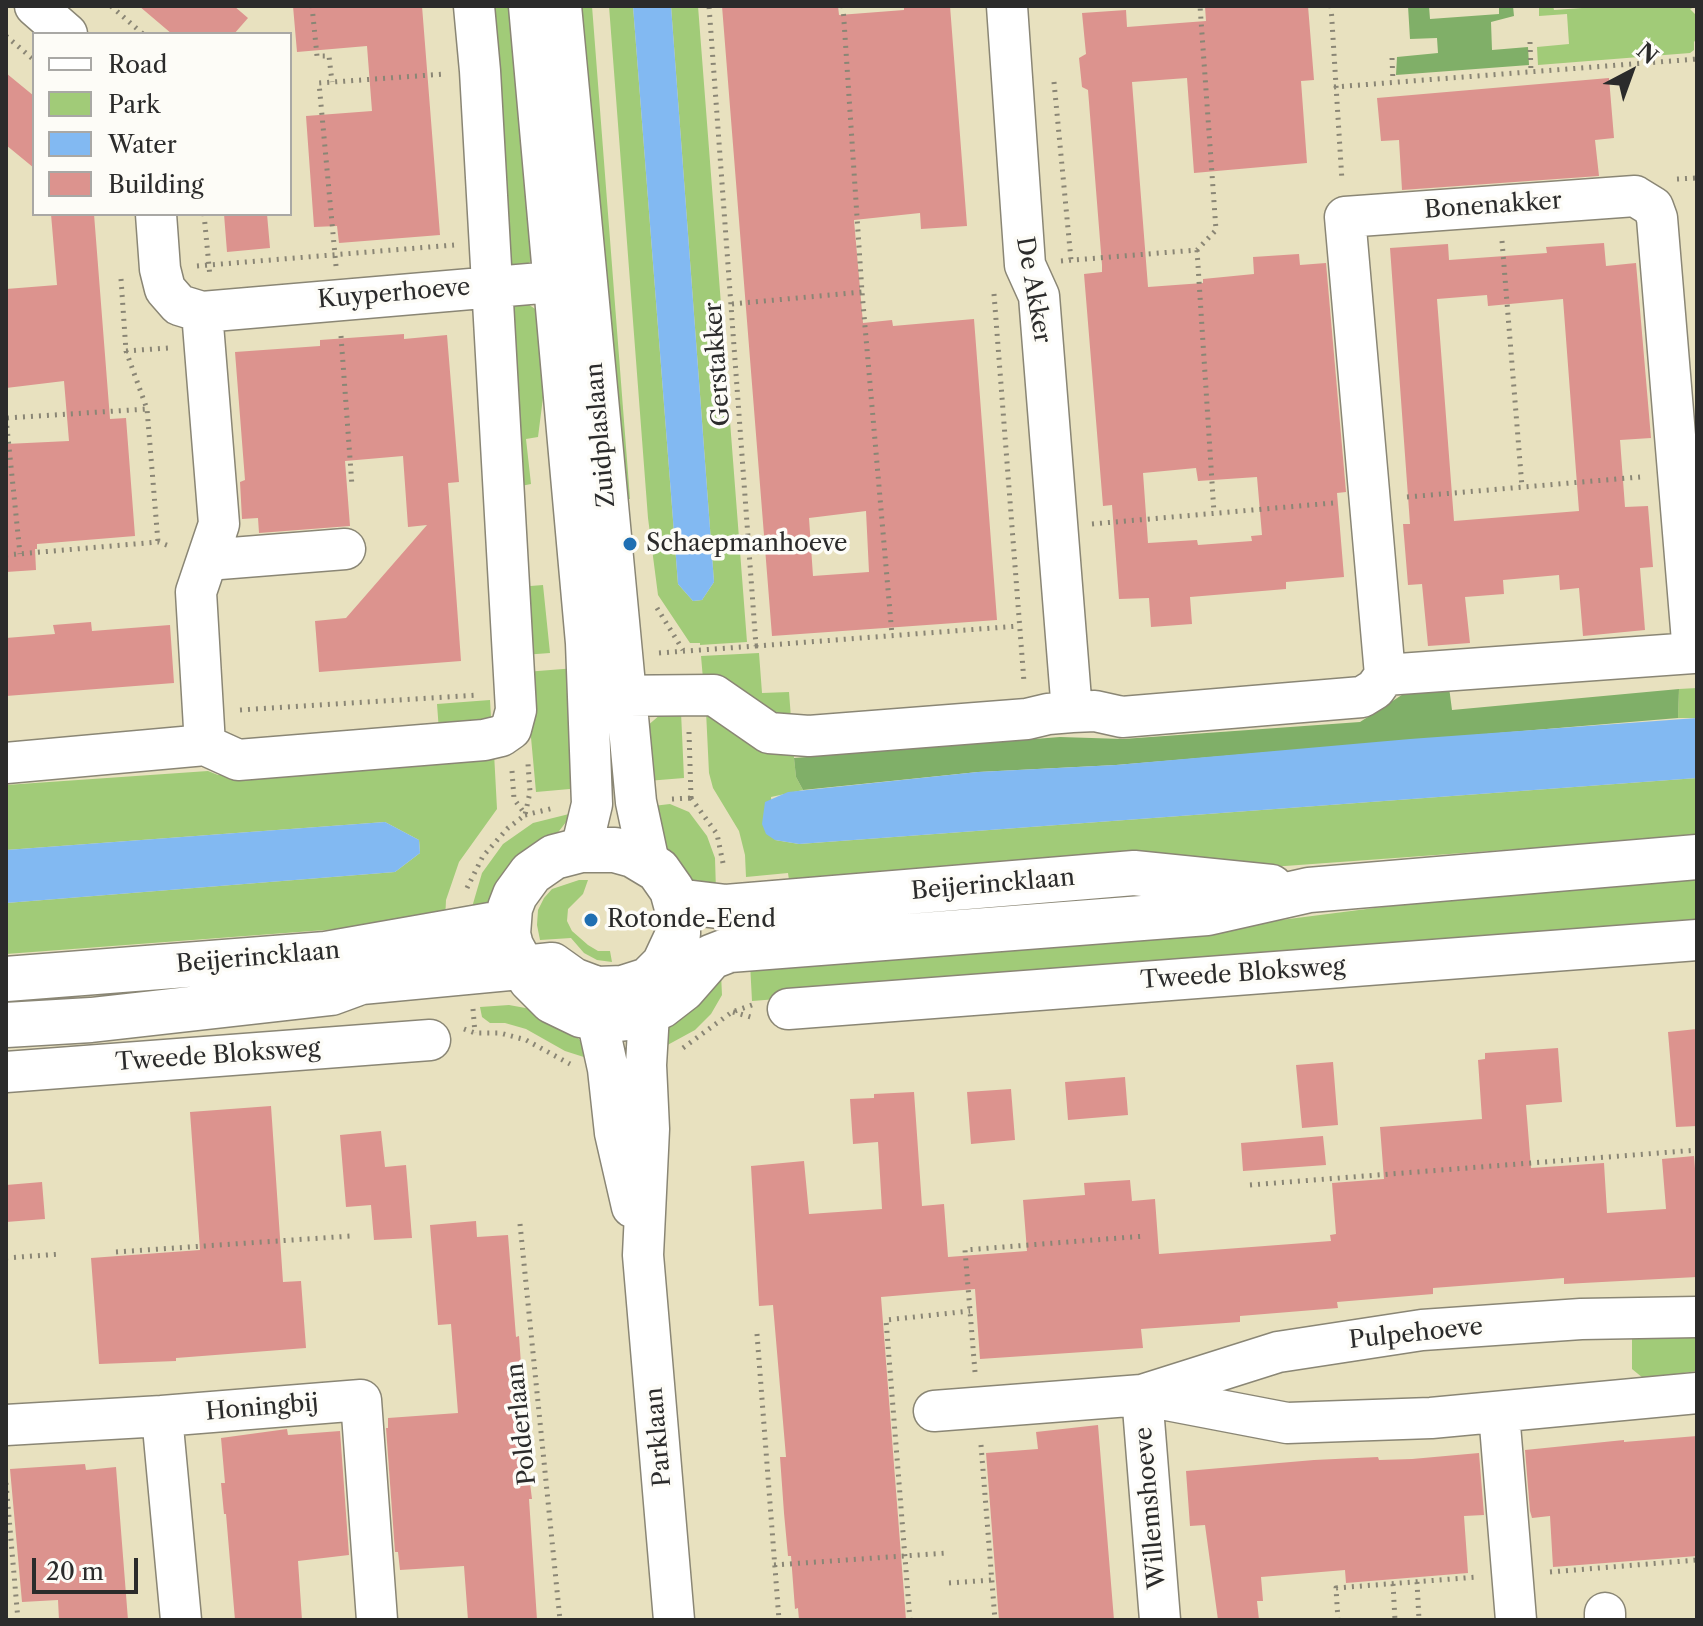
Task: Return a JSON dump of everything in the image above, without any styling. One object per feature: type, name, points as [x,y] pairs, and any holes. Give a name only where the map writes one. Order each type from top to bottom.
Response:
[{"type":"main road","points":[[581,850],[615,850],[649,863],[666,879],[676,901],[679,923],[675,945],[648,996],[623,1019],[597,1019],[566,1009],[532,979],[511,946],[508,922],[515,895],[531,873],[554,857],[581,850]]},
{"type":"main road","name":"Beijerincklaan","points":[[648,996],[673,998],[711,957],[729,950],[1207,913],[1309,890],[1697,857]]},
{"type":"main road","name":"Beijerincklaan","points":[[676,901],[726,907],[1134,873],[1309,890]]},
{"type":"main road","name":"Beijerincklaan","points":[[6,979],[326,954],[508,922]]},
{"type":"main road","points":[[532,979],[552,965],[573,980],[597,989],[623,988],[648,996]]},
{"type":"main road","name":"Beijerincklaan","points":[[6,1025],[91,1020],[331,993],[361,982],[532,979]]},
{"type":"street","points":[[35,6],[65,32]]},
{"type":"street","points":[[156,216],[160,269],[165,289],[179,305],[207,311],[219,524],[196,592],[205,728],[238,760],[484,740],[501,736],[513,711],[490,242],[474,6]]},
{"type":"street","name":"Zuidplaslaan","points":[[529,6],[611,545],[636,802],[649,863]]},
{"type":"street","name":"Zuidplaslaan","points":[[561,6],[569,281],[592,804],[581,850]]},
{"type":"street","name":"De Akker","points":[[1007,6],[1009,274],[1039,296],[1072,712]]},
{"type":"street","name":"Bonenakker","points":[[1635,196],[1653,207],[1657,218],[1695,653],[1385,675],[1345,217],[1500,206],[1635,196]]},
{"type":"street","name":"Kuyperhoeve","points":[[207,311],[569,281]]},
{"type":"street","points":[[207,560],[345,549]]},
{"type":"street","points":[[588,696],[714,695],[769,733],[809,736],[1027,719],[1072,712],[1095,711],[1122,717],[1362,697],[1375,689],[1385,675]]},
{"type":"street","points":[[6,763],[205,728]]},
{"type":"street","name":"Tweede Bloksweg","points":[[788,1009],[1697,940]]},
{"type":"street","name":"Parklaan","points":[[648,996],[646,1065],[649,1129],[643,1255],[674,1620]]},
{"type":"street","name":"Parklaan","points":[[597,1019],[608,1069],[615,1133],[643,1255]]},
{"type":"street","name":"Tweede Bloksweg","points":[[6,1072],[430,1040]]},
{"type":"street","name":"Pulpehoeve","points":[[934,1411],[1142,1395],[1278,1352],[1422,1330],[1581,1319],[1697,1317]]},
{"type":"street","name":"Pulpehoeve","points":[[1142,1395],[1287,1423],[1431,1418],[1697,1393]]},
{"type":"street","name":"Willemshoeve","points":[[1142,1395],[1160,1620]]},
{"type":"street","name":"Honingbij","points":[[6,1425],[361,1400],[377,1620]]},
{"type":"street","points":[[1499,1413],[1516,1620]]},
{"type":"street","points":[[162,1416],[181,1620]]},
{"type":"path","points":[[111,6],[141,32]]},
{"type":"path","points":[[312,6],[317,56],[329,56],[332,82]]},
{"type":"path","name":"Gerstakker","points":[[709,6],[756,646]]},
{"type":"path","points":[[843,6],[862,292],[892,635]]},
{"type":"path","points":[[1027,719],[1019,626],[1009,274],[1071,260],[1197,250],[1216,230],[1200,6]]},
{"type":"path","points":[[1331,6],[1340,156]]},
{"type":"path","points":[[6,36],[32,58]]},
{"type":"path","points":[[1530,42],[1531,72]]},
{"type":"path","points":[[1392,58],[1393,82]]},
{"type":"path","points":[[1334,87],[1697,59]]},
{"type":"path","points":[[1052,69],[1071,260]]},
{"type":"path","points":[[352,486],[319,83],[480,71]]},
{"type":"path","points":[[1500,206],[1522,487]]},
{"type":"path","points":[[204,216],[209,265],[207,311]]},
{"type":"path","points":[[158,542],[147,409],[126,351],[120,271],[490,242]]},
{"type":"path","points":[[1197,250],[1214,513]]},
{"type":"path","points":[[732,304],[862,292]]},
{"type":"path","points":[[20,554],[6,418],[147,409]]},
{"type":"path","points":[[1059,527],[1678,474]]},
{"type":"path","points":[[6,555],[158,542],[207,560]]},
{"type":"path","points":[[683,650],[1019,626]]},
{"type":"path","points":[[686,695],[691,798]]},
{"type":"path","points":[[205,728],[513,711],[526,744],[530,792],[525,815]]},
{"type":"path","points":[[475,1033],[500,1033],[526,1040],[573,1065]]},
{"type":"path","points":[[1250,1185],[1697,1150]]},
{"type":"path","name":"Polderlaan","points":[[520,1224],[560,1620]]},
{"type":"path","points":[[116,1252],[351,1236]]},
{"type":"path","points":[[995,1620],[987,1408],[965,1250],[1145,1236]]},
{"type":"path","points":[[6,1258],[61,1254]]},
{"type":"path","points":[[757,1334],[779,1620]]},
{"type":"path","points":[[6,1483],[18,1620]]},
{"type":"path","points":[[774,1565],[947,1553]]},
{"type":"path","points":[[949,1583],[992,1580]]},
{"type":"path","points":[[1417,1582],[1419,1620]]},
{"type":"path","points":[[1393,1584],[1395,1620]]},
{"type":"green space","points":[[491,6],[521,6],[532,260],[526,266],[511,270]]},
{"type":"green space","points":[[575,6],[592,6],[630,499],[617,500]]},
{"type":"green space","points":[[609,6],[633,6],[678,584],[693,601],[702,600],[714,582],[671,6],[698,6],[747,642],[690,643],[658,595],[648,518]]},
{"type":"green space","points":[[1408,6],[1429,6],[1430,19],[1499,14],[1499,6],[1513,6],[1514,16],[1491,22],[1492,50],[1528,47],[1529,65],[1396,75],[1397,57],[1438,53],[1437,38],[1410,39]]},
{"type":"green space","points":[[1539,6],[1553,6],[1554,10],[1610,6],[1697,6],[1690,9],[1697,16],[1697,38],[1690,53],[1538,65],[1537,47],[1569,44],[1567,14],[1539,16]]},
{"type":"green space","points":[[525,302],[538,311],[548,358],[538,437],[526,439],[531,484],[521,486],[510,306]]},
{"type":"green space","points":[[543,585],[550,653],[523,655],[518,587]]},
{"type":"green space","points":[[759,653],[762,693],[789,692],[791,718],[780,719],[703,679],[701,656]]},
{"type":"green space","points":[[576,668],[581,788],[536,792],[525,672]]},
{"type":"green space","points":[[1449,687],[1452,710],[1679,689],[1678,718],[1116,765],[978,772],[803,790],[796,777],[794,758],[1060,737],[1123,739],[1360,722],[1408,691]]},
{"type":"green space","points":[[1697,688],[1697,718],[1678,718],[1679,689]]},
{"type":"green space","points":[[490,700],[491,717],[487,722],[439,731],[437,704]]},
{"type":"green space","points":[[706,711],[793,748],[796,777],[803,790],[771,797],[775,840],[799,844],[1697,778],[1697,836],[1285,866],[789,880],[788,873],[746,877],[739,831],[713,788],[709,773]]},
{"type":"green space","points":[[681,712],[684,778],[647,781],[646,727],[661,714]]},
{"type":"green space","points":[[494,753],[497,809],[459,862],[446,900],[445,921],[6,954],[6,903],[395,872],[420,853],[419,840],[385,822],[6,850],[6,785],[208,771],[218,775]]},
{"type":"green space","points":[[670,804],[689,812],[707,836],[715,858],[716,891],[699,886],[663,848],[653,806]]},
{"type":"green space","points":[[573,813],[556,835],[487,903],[470,914],[482,873],[503,844],[533,823]]},
{"type":"green space","points":[[1697,879],[1697,927],[752,1001],[750,963],[1281,920],[1437,900]]},
{"type":"green space","points":[[588,880],[583,894],[568,909],[567,921],[572,931],[588,945],[598,951],[610,951],[612,962],[597,960],[584,953],[571,938],[540,940],[538,910],[544,898],[552,889]]},
{"type":"green space","points":[[721,974],[722,995],[711,1014],[695,1030],[662,1048],[673,1021]]},
{"type":"green space","points":[[509,1005],[531,1009],[572,1033],[580,1040],[590,1059],[565,1051],[526,1029],[505,1023],[490,1023],[482,1017],[480,1007]]},
{"type":"green space","points":[[1697,1335],[1697,1371],[1643,1378],[1632,1369],[1632,1337]]},
{"type":"water","points":[[633,6],[671,6],[714,582],[702,600],[693,601],[678,584]]},
{"type":"water","points":[[1697,718],[1697,778],[799,844],[775,840],[766,834],[762,824],[765,802],[788,792],[978,772],[1116,765]]},
{"type":"water","points":[[385,822],[419,840],[420,853],[395,872],[6,903],[6,850]]},
{"type":"building","points":[[139,6],[234,6],[248,18],[236,32],[170,32]]},
{"type":"building","points":[[293,6],[422,6],[440,235],[339,243],[337,226],[314,227],[306,116],[372,111],[367,46],[297,52]]},
{"type":"building","points":[[722,6],[838,6],[839,15],[904,10],[904,6],[950,6],[967,226],[921,229],[920,213],[854,220],[863,323],[892,320],[893,326],[974,319],[997,620],[772,636]],"holes":[[[866,511],[869,572],[813,576],[809,518]]]},
{"type":"building","points":[[1205,6],[1308,6],[1314,80],[1301,81],[1307,163],[1194,173],[1187,78],[1132,82],[1148,287],[1203,283],[1203,279],[1254,274],[1253,257],[1299,254],[1300,265],[1326,263],[1346,492],[1337,493],[1344,577],[1286,582],[1286,589],[1190,597],[1192,624],[1151,627],[1149,598],[1119,599],[1112,505],[1103,506],[1084,274],[1102,272],[1102,265],[1088,90],[1082,87],[1079,58],[1086,54],[1082,13],[1126,10],[1127,27],[1206,21]],"holes":[[[1196,468],[1198,481],[1257,477],[1262,535],[1251,536],[1252,541],[1198,545],[1197,540],[1148,543],[1143,473]]]},
{"type":"building","points":[[6,73],[32,94],[32,166],[6,145]]},
{"type":"building","points":[[1609,78],[1614,138],[1595,140],[1599,176],[1402,190],[1399,140],[1381,141],[1377,98]]},
{"type":"building","points":[[51,216],[94,216],[110,419],[126,418],[135,536],[37,544],[36,570],[6,572],[6,444],[69,441],[64,381],[6,388],[6,289],[57,285]]},
{"type":"building","points":[[224,216],[267,216],[270,248],[227,252]]},
{"type":"building","points":[[1604,243],[1606,266],[1636,263],[1651,438],[1620,440],[1625,507],[1648,506],[1653,567],[1640,568],[1645,630],[1583,636],[1579,588],[1560,590],[1559,575],[1503,580],[1504,594],[1465,597],[1470,643],[1428,646],[1422,584],[1408,585],[1403,524],[1410,524],[1390,248],[1448,244],[1449,260],[1547,253],[1546,247]],"holes":[[[1487,295],[1488,306],[1563,299],[1579,511],[1454,521],[1437,299]]]},
{"type":"building","points":[[404,334],[404,339],[447,335],[459,482],[448,483],[461,661],[319,672],[315,621],[346,618],[427,525],[408,527],[403,456],[345,461],[350,526],[259,533],[258,518],[242,519],[240,482],[245,480],[235,352],[320,346],[320,340]]},
{"type":"building","points":[[91,622],[92,631],[170,625],[174,683],[6,696],[6,638],[55,634],[53,625]]},
{"type":"building","points":[[1697,1029],[1697,1126],[1676,1127],[1668,1032]]},
{"type":"building","points":[[1558,1048],[1562,1102],[1526,1105],[1531,1168],[1604,1163],[1607,1213],[1666,1209],[1662,1159],[1694,1156],[1697,1277],[1564,1284],[1564,1278],[1433,1288],[1433,1294],[1337,1302],[1338,1308],[1240,1316],[1240,1322],[1141,1329],[1143,1348],[980,1359],[975,1289],[881,1297],[906,1620],[799,1620],[798,1608],[795,1609],[784,1513],[780,1457],[786,1457],[773,1305],[759,1306],[751,1166],[804,1161],[809,1214],[882,1209],[878,1142],[853,1144],[850,1099],[914,1092],[922,1206],[944,1204],[948,1257],[1027,1251],[1023,1200],[1085,1195],[1084,1183],[1130,1180],[1132,1201],[1155,1199],[1159,1254],[1331,1241],[1330,1235],[1336,1234],[1332,1183],[1384,1179],[1380,1127],[1482,1119],[1478,1060],[1485,1059],[1485,1053]]},
{"type":"building","points":[[1333,1062],[1338,1125],[1302,1128],[1296,1065]]},
{"type":"building","points":[[1125,1077],[1128,1115],[1068,1120],[1065,1082]]},
{"type":"building","points":[[1011,1089],[1015,1140],[971,1144],[967,1092]]},
{"type":"building","points":[[271,1106],[283,1282],[301,1281],[306,1348],[176,1358],[176,1361],[99,1364],[91,1258],[200,1250],[190,1112]]},
{"type":"building","points":[[381,1131],[385,1167],[406,1165],[412,1238],[374,1240],[371,1205],[346,1207],[340,1135]]},
{"type":"building","points":[[1323,1136],[1326,1165],[1243,1171],[1241,1143]]},
{"type":"building","points":[[42,1182],[45,1219],[6,1222],[6,1185]]},
{"type":"building","points":[[476,1221],[477,1237],[508,1235],[516,1337],[519,1336],[523,1429],[532,1499],[529,1499],[537,1620],[468,1620],[464,1566],[400,1570],[398,1552],[395,1552],[386,1428],[388,1418],[458,1413],[451,1324],[438,1325],[430,1225]]},
{"type":"building","points":[[1098,1425],[1114,1620],[999,1620],[986,1453],[1038,1449],[1036,1432]]},
{"type":"building","points":[[287,1429],[288,1435],[340,1431],[349,1555],[298,1561],[302,1620],[235,1620],[221,1483],[225,1483],[221,1438]]},
{"type":"building","points":[[1697,1436],[1697,1556],[1553,1567],[1550,1516],[1532,1518],[1530,1511],[1525,1450]]},
{"type":"building","points":[[1479,1453],[1484,1515],[1464,1516],[1468,1573],[1346,1583],[1345,1570],[1261,1577],[1263,1601],[1257,1601],[1259,1620],[1218,1620],[1205,1525],[1190,1526],[1186,1471],[1314,1460],[1412,1459]]},
{"type":"building","points":[[85,1464],[86,1470],[116,1467],[128,1620],[59,1620],[58,1600],[22,1602],[10,1469]]},
{"type":"place","name":"Schaepmanhoeve","points":[[630,544]]},
{"type":"place","name":"Rotonde-Eend","points":[[591,920]]}]
